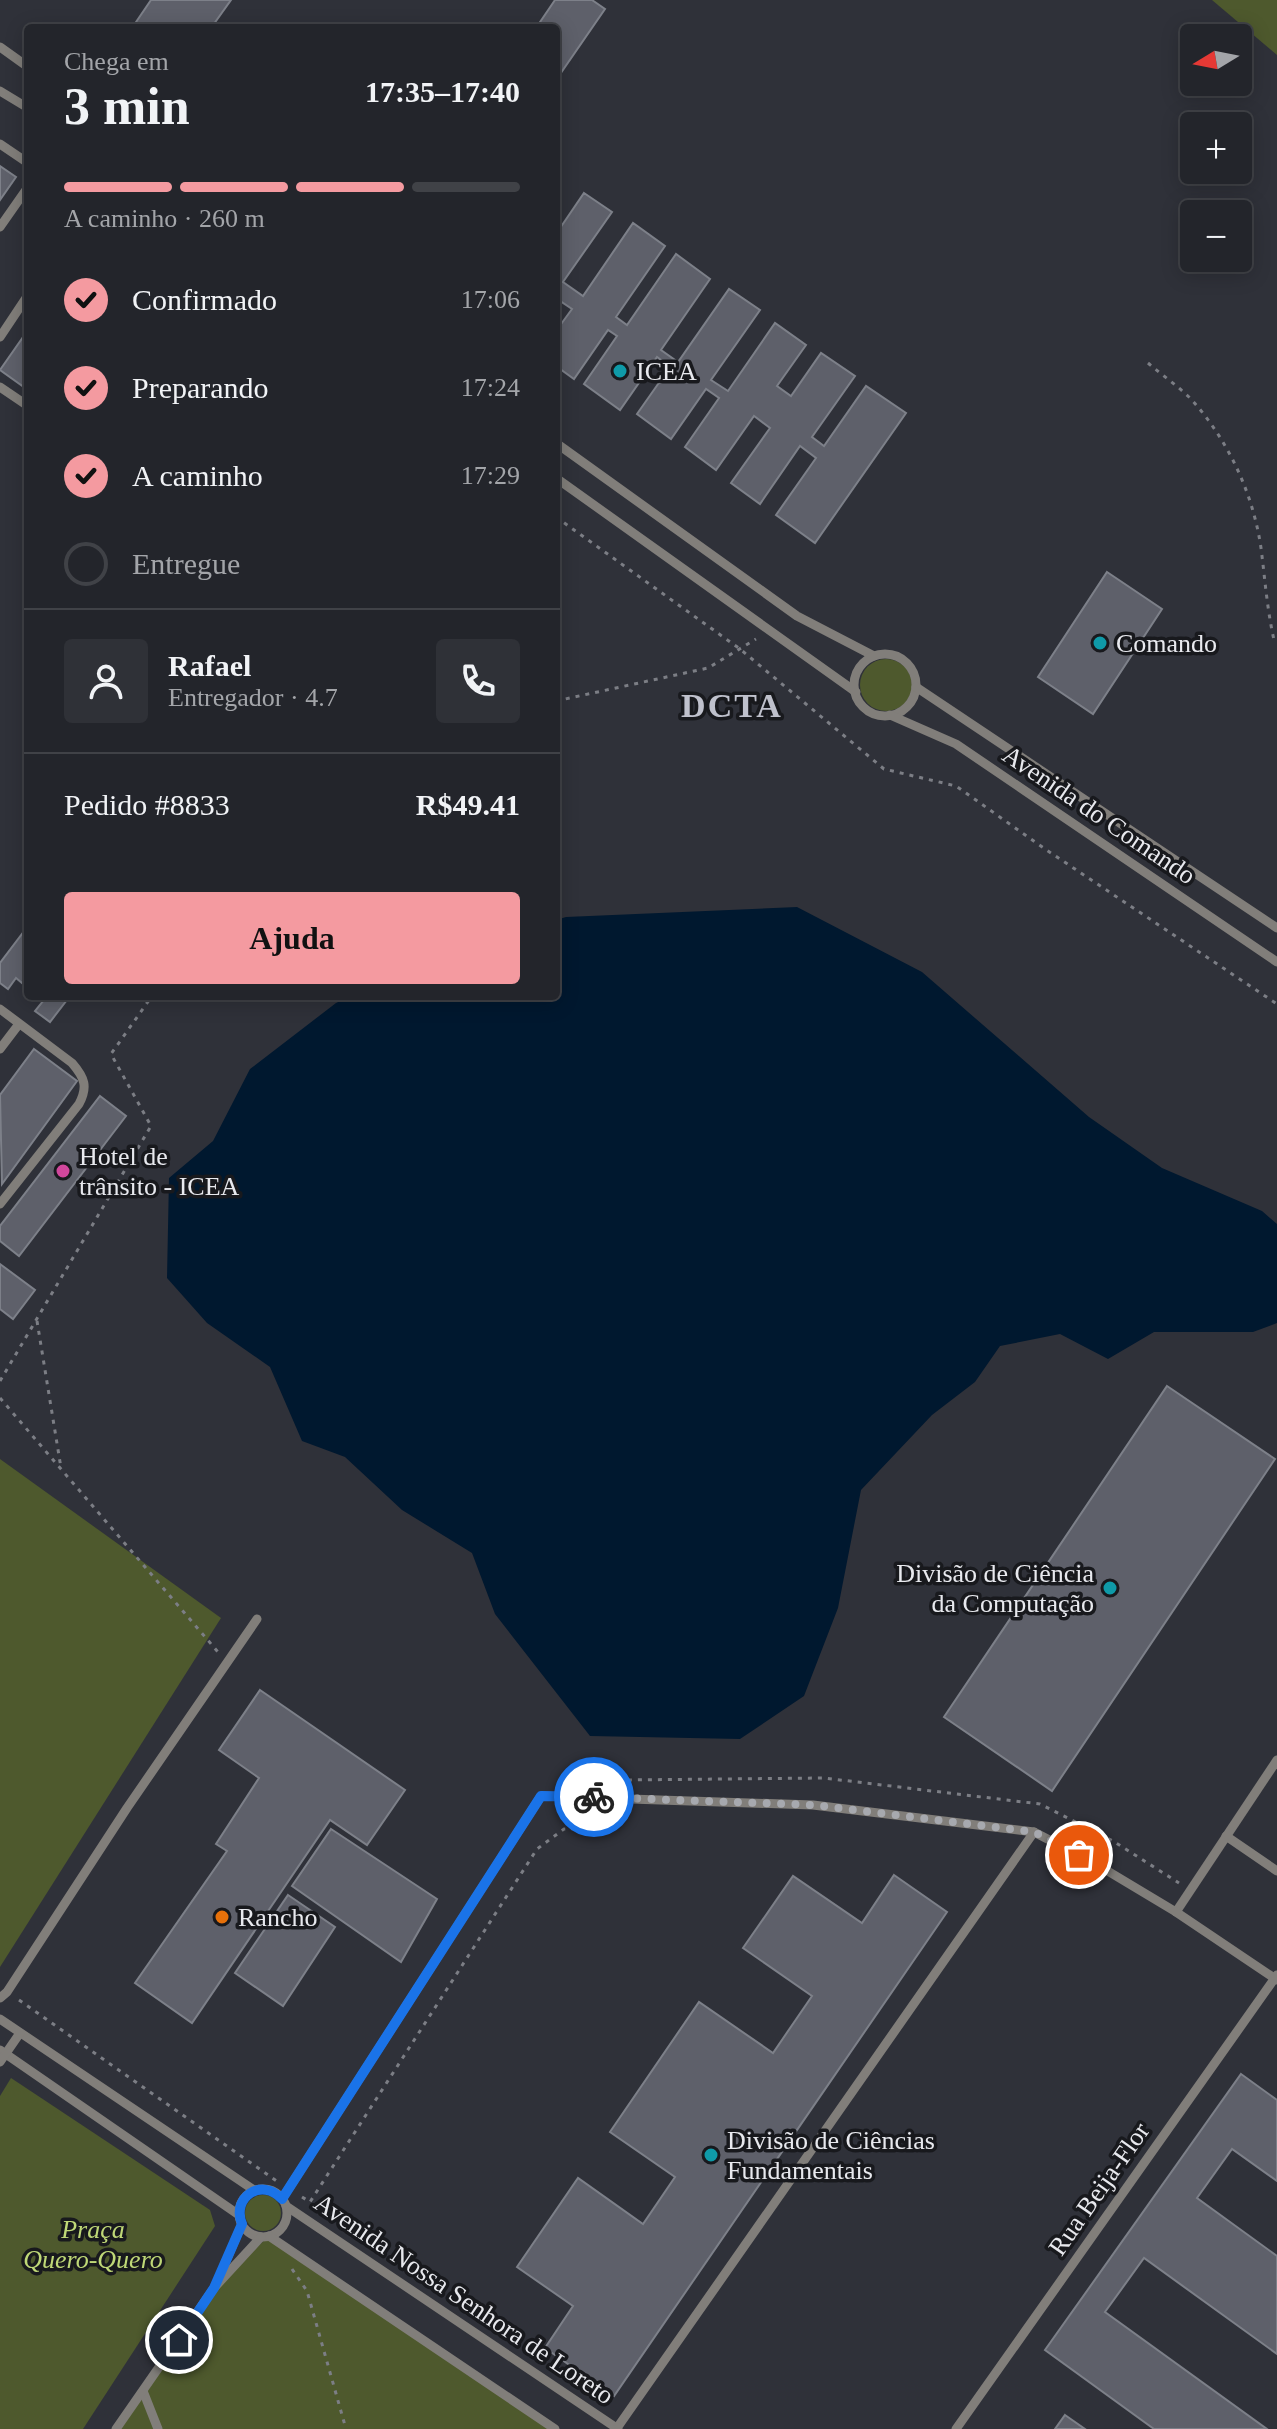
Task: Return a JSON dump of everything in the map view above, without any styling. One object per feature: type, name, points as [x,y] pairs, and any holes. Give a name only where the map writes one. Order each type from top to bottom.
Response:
[{"type":"lane","points":[[0,47],[24,64]]},
{"type":"lane","points":[[0,91],[24,106]]},
{"type":"lane","points":[[0,144],[24,160]]},
{"type":"lane","points":[[0,227],[24,193]]},
{"type":"lane","points":[[0,337],[24,301]]},
{"type":"lane","points":[[0,387],[24,403]]},
{"type":"lane","points":[[560,446],[797,616],[874,656]]},
{"type":"lane","points":[[560,481],[856,692],[865,708],[881,715],[890,715],[908,706],[916,687],[912,669],[900,657],[874,656],[856,675],[856,692]]},
{"type":"lane","name":"Avenida do Comando","points":[[916,687],[1277,928]]},
{"type":"lane","name":"Avenida do Comando","points":[[890,715],[956,744],[1277,962]]},
{"type":"lane","points":[[0,1009],[72,1063],[86,1085],[79,1104],[0,1204]]},
{"type":"lane","points":[[0,1049],[19,1024]]},
{"type":"lane","points":[[4,1995],[257,1619]]},
{"type":"lane","points":[[1176,1912],[1277,1760]]},
{"type":"lane","points":[[116,2429],[214,2288],[265,2236],[281,2228],[287,2213],[284,2202],[288,2189],[541,1796],[813,1805],[1034,1832],[1176,1912],[1276,1978]]},
{"type":"lane","points":[[617,2429],[1034,1832]]},
{"type":"lane","points":[[1226,1836],[1277,1871]]},
{"type":"lane","name":"Rua Beija-Flor","points":[[956,2429],[1276,1978]]},
{"type":"lane","points":[[0,2019],[254,2190],[270,2190],[284,2202]]},
{"type":"lane","points":[[20,2033],[2,2055],[240,2220],[253,2235],[265,2236],[555,2429]]},
{"type":"lane","points":[[214,2288],[240,2220],[242,2200],[254,2190]]},
{"type":"lane","name":"Avenida Nossa Senhora de Loreto","points":[[284,2202],[617,2429]]},
{"type":"lane","points":[[143,2391],[158,2429]]},
{"type":"path","points":[[1148,363],[1189,397],[1207,418],[1242,480],[1254,512],[1261,547],[1267,610],[1274,640]]},
{"type":"path","points":[[560,520],[740,649],[884,769],[956,786],[1277,1004]]},
{"type":"path","points":[[560,700],[708,668],[770,630]]},
{"type":"path","points":[[0,1381],[151,1126],[111,1054],[149,1000]]},
{"type":"path","points":[[37,1319],[61,1468]]},
{"type":"path","points":[[0,1398],[228,1664]]},
{"type":"path","points":[[4,1995],[310,2202],[537,1849],[564,1829],[609,1827],[623,1780],[824,1778],[1040,1804],[1113,1841],[1191,1890]]},
{"type":"path","points":[[292,2269],[307,2291],[346,2429]]},
{"type":"green space","points":[[1212,0],[1277,0],[1277,55],[1252,34],[1252,24],[1240,24]]},
{"type":"green space","points":[[886,659],[905,666],[912,685],[905,704],[886,711],[867,704],[860,685],[867,666]]},
{"type":"green space","points":[[0,1459],[221,1618],[0,1967]]},
{"type":"green space","name":"Praça Quero-Quero","points":[[11,2078],[210,2210],[215,2226],[83,2429],[0,2429],[0,2096]]},
{"type":"green space","points":[[263,2195],[276,2200],[281,2213],[276,2226],[263,2231],[250,2226],[245,2213],[250,2200]]},
{"type":"green space","points":[[269,2236],[555,2429],[114,2429],[214,2288]]},
{"type":"water","points":[[797,907],[922,972],[1089,1117],[1162,1168],[1262,1211],[1277,1224],[1277,1323],[1253,1332],[1154,1332],[1108,1359],[1060,1334],[1000,1346],[975,1382],[932,1415],[861,1490],[838,1608],[804,1696],[740,1739],[590,1736],[495,1614],[472,1553],[402,1510],[345,1457],[302,1441],[270,1367],[207,1323],[167,1278],[169,1178],[213,1141],[250,1069],[342,1000],[560,1000],[560,919]]},
{"type":"building","points":[[151,0],[231,0],[214,24],[135,24]]},
{"type":"building","points":[[555,0],[592,0],[605,9],[560,74],[560,24],[539,24]]},
{"type":"building","points":[[0,166],[16,177],[0,200]]},
{"type":"building","name":"ICEA","points":[[584,193],[612,212],[563,282],[583,296],[633,223],[665,246],[616,317],[627,325],[676,254],[710,279],[661,350],[678,362],[729,289],[760,310],[711,380],[728,391],[775,323],[806,345],[777,386],[791,396],[821,353],[855,376],[812,437],[824,446],[866,386],[906,413],[815,543],[776,515],[816,458],[800,446],[760,504],[731,483],[770,428],[754,416],[716,470],[685,447],[719,398],[706,389],[671,439],[637,414],[670,367],[657,357],[620,410],[584,384],[617,336],[608,330],[574,379],[560,369],[560,326],[572,309],[560,301],[560,228]]},
{"type":"building","points":[[24,336],[24,387],[0,370]]},
{"type":"building","name":"Comando","points":[[1107,572],[1162,609],[1093,714],[1038,677]]},
{"type":"building","points":[[24,931],[24,985],[16,978],[8,989],[0,983],[0,963]]},
{"type":"building","points":[[44,1000],[67,1000],[50,1022],[35,1011]]},
{"type":"building","name":"Hotel de trânsito - ICEA","points":[[34,1049],[77,1081],[2,1184],[0,1095]]},
{"type":"building","name":"Hotel de trânsito - ICEA","points":[[100,1096],[126,1116],[19,1256],[0,1241],[0,1226]]},
{"type":"building","points":[[0,1264],[35,1290],[13,1319],[0,1309]]},
{"type":"building","name":"Divisão de Ciência da Computação","points":[[1167,1386],[1275,1459],[1052,1791],[944,1717]]},
{"type":"building","name":"Rancho","points":[[260,1690],[405,1790],[367,1845],[330,1820],[192,2023],[135,1983],[227,1851],[216,1844],[259,1778],[219,1750]]},
{"type":"building","name":"Rancho","points":[[331,1829],[437,1899],[401,1962],[292,1886]]},
{"type":"building","name":"Divisão de Ciências Fundamentais","points":[[894,1875],[947,1912],[614,2396],[545,2348],[573,2306],[517,2267],[578,2178],[643,2224],[675,2177],[610,2132],[699,2002],[773,2053],[812,1996],[743,1948],[793,1876],[862,1923]]},
{"type":"building","name":"Rancho","points":[[288,1895],[335,1927],[283,2006],[235,1973]]},
{"type":"building","points":[[1241,2074],[1277,2100],[1277,2181],[1232,2149],[1197,2198],[1277,2256],[1277,2354],[1144,2258],[1105,2312],[1267,2429],[1154,2429],[1045,2350]]},
{"type":"building","points":[[1065,2415],[1085,2429],[1055,2429]]},
{"type":"way so far","points":[[594,1797],[813,1805],[1034,1832],[1079,1855]]},
{"type":"place","name":"ICEA","points":[[620,371]]},
{"type":"place","name":"Comando","points":[[1100,643]]},
{"type":"place","name":"Hotel de trânsito - ICEA","points":[[63,1171]]},
{"type":"place","name":"Divisão de Ciência da Computação","points":[[1110,1588]]},
{"type":"place","name":"Rancho","points":[[222,1917]]},
{"type":"place","name":"Divisão de Ciências Fundamentais","points":[[711,2155]]},
{"type":"district","name":"DCTA","points":[[732,705]]},
{"type":"route","points":[[179,2340],[214,2288],[242,2224],[239,2207],[242,2200],[254,2190],[262,2188],[277,2193],[282,2199],[541,1796],[594,1797]]}]
